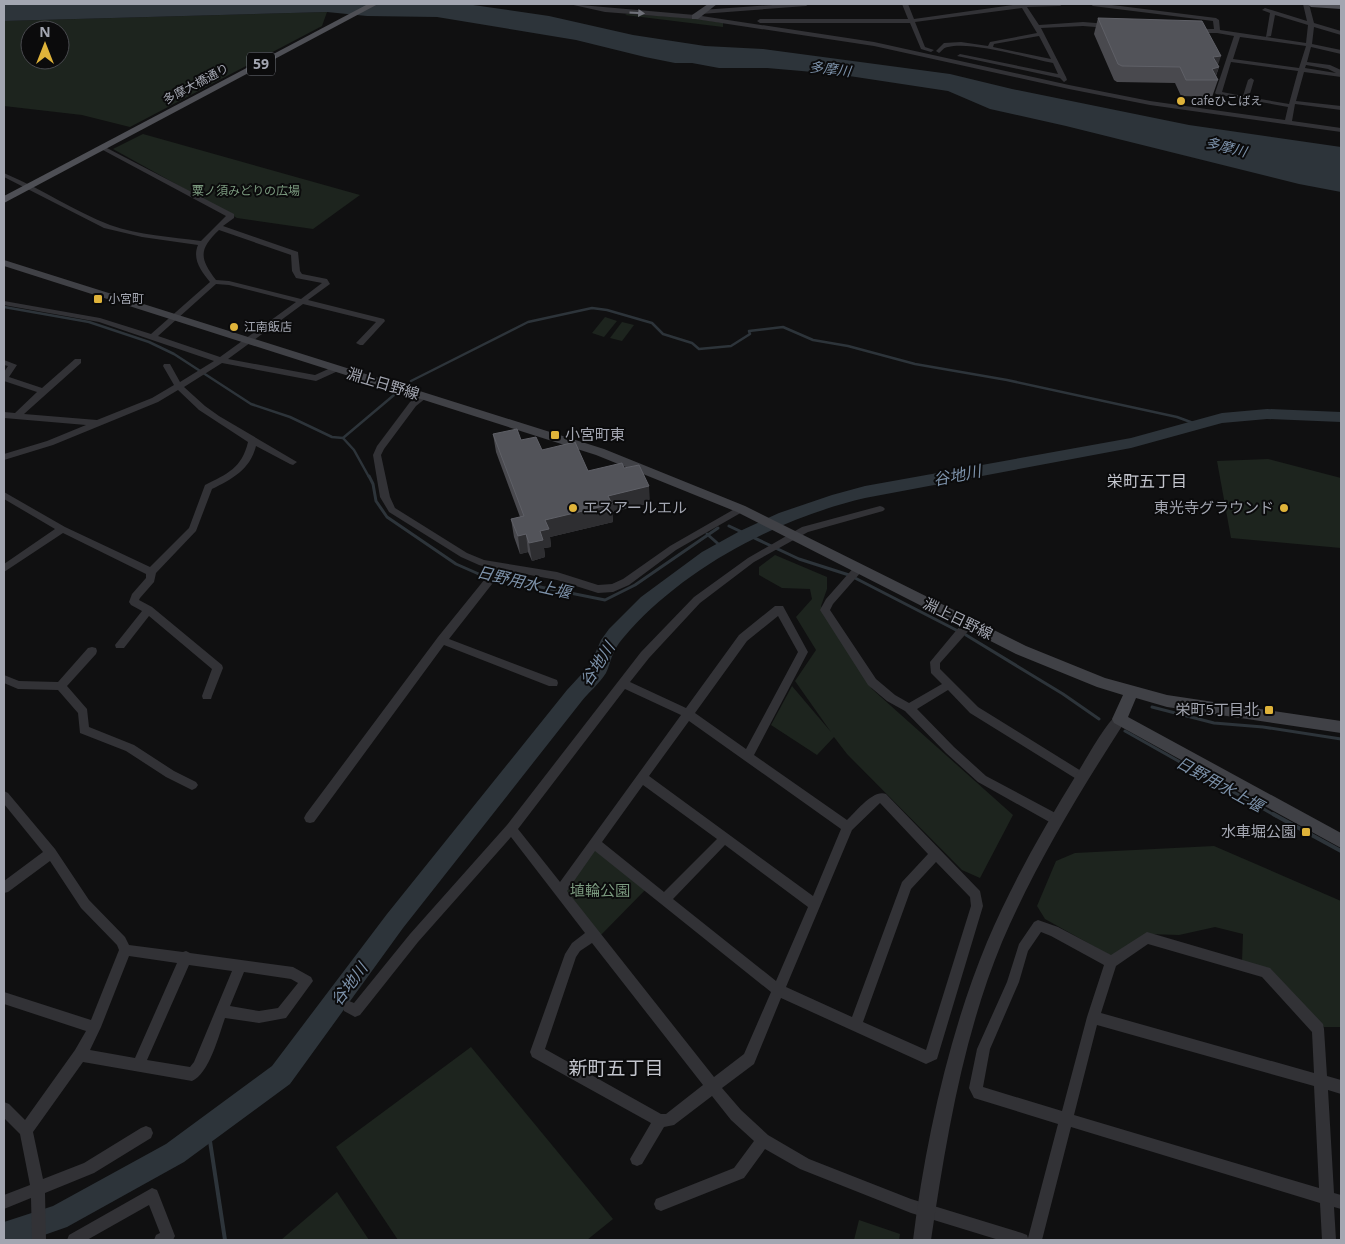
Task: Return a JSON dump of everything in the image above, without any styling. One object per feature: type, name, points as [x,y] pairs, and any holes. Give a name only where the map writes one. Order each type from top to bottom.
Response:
[{"type":"main road","name":"多摩大橋通り","points":[[4,200],[132,125],[363,4]]},
{"type":"main road","name":"多摩大橋通り","points":[[30,185],[374,4]]},
{"type":"main road","points":[[1311,4],[1341,7]]},
{"type":"main road","name":"淵上日野線","points":[[4,263],[600,452],[742,508],[968,624],[1064,668],[1132,692],[1167,701],[1341,728]]},
{"type":"main road","points":[[1132,692],[1119,718],[1341,841]]},
{"type":"street","points":[[572,4],[606,10],[703,9],[806,4]]},
{"type":"street","points":[[800,4],[807,21]]},
{"type":"street","points":[[905,4],[923,48],[1063,78]]},
{"type":"street","points":[[760,21],[912,20],[1022,5],[1060,4]]},
{"type":"street","points":[[1093,4],[1216,20],[1217,31]]},
{"type":"street","points":[[1152,4],[1158,18]]},
{"type":"street","points":[[1288,123],[1291,104],[1309,45],[1311,24],[1306,4]]},
{"type":"street","points":[[1022,5],[1037,27],[1069,87]]},
{"type":"street","points":[[703,9],[891,47],[1069,87],[1218,114],[1341,130]]},
{"type":"street","points":[[1265,10],[1341,33]]},
{"type":"street","points":[[1268,36],[1273,12]]},
{"type":"street","points":[[1037,27],[1083,24],[1118,27]]},
{"type":"street","points":[[1190,31],[1217,31],[1275,42],[1309,45],[1341,52]]},
{"type":"street","points":[[990,48],[992,43],[1040,34]]},
{"type":"street","points":[[1238,34],[1218,93],[1291,104],[1341,108]]},
{"type":"street","points":[[939,51],[944,45],[961,44],[990,48],[1054,62]]},
{"type":"street","points":[[1229,60],[1300,71],[1341,74]]},
{"type":"street","points":[[1303,63],[1330,67],[1341,74]]},
{"type":"street","points":[[1245,98],[1251,80]]},
{"type":"street","points":[[103,148],[231,216],[201,243],[198,250],[206,273],[214,282]]},
{"type":"street","points":[[4,175],[30,185],[72,210],[106,226],[138,235],[201,243]]},
{"type":"street","points":[[4,458],[50,443],[155,400],[208,369],[326,284],[324,281],[299,276],[296,271],[295,254],[218,227]]},
{"type":"street","points":[[152,337],[214,282],[229,282],[381,321],[360,342]]},
{"type":"street","points":[[4,303],[100,320],[221,360],[316,378],[335,369]]},
{"type":"street","points":[[16,417],[78,361]]},
{"type":"street","points":[[4,362],[14,365],[4,377],[43,391]]},
{"type":"street","points":[[167,366],[179,386],[196,403],[253,440],[293,462]]},
{"type":"street","points":[[422,396],[413,404],[380,448],[377,455],[385,497],[392,510],[464,555],[482,563],[495,574],[557,576],[598,589],[613,588],[626,582],[673,548],[742,508]]},
{"type":"street","points":[[4,416],[101,423]]},
{"type":"street","points":[[208,696],[218,668],[148,610],[134,602],[135,597],[151,579],[151,572],[193,529],[208,486],[238,472],[251,454],[253,440]]},
{"type":"street","points":[[4,495],[62,529],[151,572]]},
{"type":"street","points":[[349,1008],[355,1011],[414,938],[511,829],[656,642],[697,600],[744,565],[792,534],[880,509]]},
{"type":"street","points":[[4,569],[62,529]]},
{"type":"street","points":[[859,568],[829,602],[825,610],[872,682],[891,698],[909,708],[982,780],[1057,820]]},
{"type":"street","points":[[310,818],[442,640],[495,574]]},
{"type":"street","points":[[560,891],[743,638],[779,609],[803,652],[748,756]]},
{"type":"street","points":[[120,645],[148,610]]},
{"type":"street","points":[[968,624],[934,662],[935,670],[974,710],[1082,777]]},
{"type":"street","points":[[442,640],[553,683]]},
{"type":"street","points":[[61,686],[92,651]]},
{"type":"street","points":[[4,679],[18,684],[61,686],[83,712],[84,730],[130,748],[192,786]]},
{"type":"street","points":[[623,683],[688,714],[848,827]]},
{"type":"street","points":[[909,708],[948,685]]},
{"type":"street","points":[[922,1240],[952,1080],[989,958],[1011,906],[1057,820],[1119,718]]},
{"type":"street","points":[[643,778],[814,904]]},
{"type":"street","points":[[4,796],[51,852],[85,904],[121,942],[125,950],[95,1027],[80,1055],[26,1130]]},
{"type":"street","points":[[593,935],[576,947],[570,954],[537,1052],[660,1121],[669,1120],[749,1059],[778,990],[814,904],[848,827],[878,798],[882,797],[976,895],[977,906],[932,1054],[926,1057],[778,990],[595,844]]},
{"type":"street","points":[[511,829],[713,1087],[736,1115],[763,1140],[805,1164],[927,1211],[1022,1240]]},
{"type":"street","points":[[664,900],[725,838]]},
{"type":"street","points":[[4,888],[51,852]]},
{"type":"street","points":[[856,1025],[906,886],[936,854]]},
{"type":"street","points":[[1111,962],[1054,931],[1038,926],[1023,948],[1013,982],[984,1049],[976,1088],[979,1093],[1335,1200]]},
{"type":"street","points":[[1035,1240],[1093,1017],[1111,962],[1147,938],[1266,972],[1318,1029],[1320,1081],[1335,1200],[1329,1240]]},
{"type":"street","points":[[125,950],[293,973],[308,981],[281,1014],[259,1018],[222,1011]]},
{"type":"street","points":[[138,1065],[186,957]]},
{"type":"street","points":[[80,1055],[192,1074],[199,1067],[240,966]]},
{"type":"street","points":[[4,998],[95,1027]]},
{"type":"street","points":[[1093,1017],[1341,1087]]},
{"type":"street","points":[[4,1109],[26,1130],[38,1194],[39,1240]]},
{"type":"street","points":[[636,1158],[660,1121]]},
{"type":"street","points":[[4,1202],[38,1194],[90,1168],[146,1133]]},
{"type":"street","points":[[661,1204],[739,1173],[763,1140]]},
{"type":"street","points":[[74,1240],[152,1195],[168,1236],[162,1240]]},
{"type":"green space","points":[[327,12],[322,26],[130,127],[82,115],[4,106],[4,21],[20,21],[20,70],[70,70],[70,20],[40,20]]},
{"type":"green space","points":[[625,15],[692,18],[723,23],[723,27]]},
{"type":"green space","name":"粟ノ須みどりの広場","points":[[143,134],[360,195],[313,229],[237,218],[113,149]]},
{"type":"green space","points":[[605,317],[617,321],[604,337],[592,333]]},
{"type":"green space","points":[[622,322],[634,325],[622,341],[610,338]]},
{"type":"green space","name":"東光寺グラウンド","points":[[1268,459],[1341,478],[1341,548],[1231,538],[1217,461]]},
{"type":"green space","points":[[775,555],[827,577],[827,589],[821,606],[872,689],[1013,815],[980,878],[962,870],[847,754],[834,737],[817,755],[771,725],[792,686],[831,732],[795,681],[816,650],[796,617],[812,599],[810,589],[782,588],[759,575],[759,567]]},
{"type":"green space","name":"埴輪公園","points":[[595,844],[648,887],[597,939],[560,891]]},
{"type":"green space","points":[[1214,846],[1341,901],[1341,1027],[1324,1027],[1267,970],[1242,962],[1243,934],[1215,927],[1179,935],[1147,934],[1113,957],[1045,919],[1037,906],[1056,861],[1075,853]]},
{"type":"green space","points":[[471,1047],[613,1219],[587,1240],[398,1240],[336,1147]]},
{"type":"green space","points":[[337,1192],[369,1240],[281,1240]]},
{"type":"green space","points":[[859,1220],[900,1234],[899,1240],[854,1240]]},
{"type":"water","name":"多摩川","points":[[4,4],[466,4],[549,16],[633,35],[705,46],[763,49],[950,74],[1012,89],[1189,125],[1341,147],[1341,192],[1299,184],[990,109],[948,91],[836,74],[767,68],[719,68],[692,63],[675,63],[576,40],[437,17],[367,16],[327,12],[4,21]]},
{"type":"building","points":[[1098,18],[1202,21],[1221,56],[1213,57],[1219,67],[1212,69],[1218,80],[1186,80],[1180,67],[1122,66],[1118,64]]},
{"type":"building","points":[[517,429],[521,440],[536,437],[542,450],[575,442],[588,471],[622,463],[624,468],[639,465],[649,486],[608,496],[612,504],[545,520],[549,529],[540,531],[543,540],[529,543],[526,534],[518,536],[511,519],[524,516],[493,434]]},
{"type":"waterway","points":[[4,307],[89,322],[149,342],[174,354],[251,404],[290,417],[332,437],[343,438]]},
{"type":"waterway","points":[[411,381],[528,322],[592,308],[607,310],[652,323],[663,334],[692,343],[699,349],[731,346],[750,334],[749,331],[783,327],[813,340],[848,346],[915,364],[1007,380],[1177,417],[1196,424]]},
{"type":"waterway","points":[[343,438],[394,395]]},
{"type":"waterway","name":"谷地川","points":[[4,1235],[58,1218],[175,1153],[281,1075],[395,921],[574,696],[597,671],[607,646],[616,634],[656,595],[709,557],[765,526],[825,503],[865,492],[1131,443],[1222,418],[1267,414],[1341,417]]},
{"type":"waterway","name":"日野用水上堰","points":[[343,438],[354,450],[369,477]]},
{"type":"waterway","name":"日野用水上堰","points":[[369,476],[373,484],[376,501],[387,517],[456,564],[481,575],[605,600],[635,585],[708,535]]},
{"type":"waterway","name":"日野用水上堰","points":[[729,526],[799,559],[849,575]]},
{"type":"waterway","name":"日野用水上堰","points":[[708,535],[718,528]]},
{"type":"waterway","points":[[708,535],[724,549]]},
{"type":"waterway","name":"日野用水上堰","points":[[855,578],[958,631]]},
{"type":"waterway","name":"日野用水上堰","points":[[966,635],[1063,694],[1099,719]]},
{"type":"waterway","points":[[1152,707],[1214,723],[1263,727],[1341,739]]},
{"type":"waterway","name":"日野用水上堰","points":[[1125,731],[1276,816]]},
{"type":"waterway","name":"日野用水上堰","points":[[1273,814],[1341,851]]},
{"type":"waterway","points":[[208,1128],[225,1240]]},
{"type":"place","name":"cafeひこばえ","points":[[1181,101]]},
{"type":"place","name":"小宮町","points":[[98,299]]},
{"type":"place","name":"江南飯店","points":[[234,327]]},
{"type":"place","name":"小宮町東","points":[[555,435]]},
{"type":"place","name":"エスアールエル","points":[[573,508]]},
{"type":"place","name":"東光寺グラウンド","points":[[1284,508]]},
{"type":"place","name":"栄町5丁目北","points":[[1269,710]]},
{"type":"place","name":"水車堀公園","points":[[1306,832]]},
{"type":"district","name":"栄町五丁目","points":[[1147,481]]},
{"type":"district","name":"新町五丁目","points":[[616,1068]]}]
